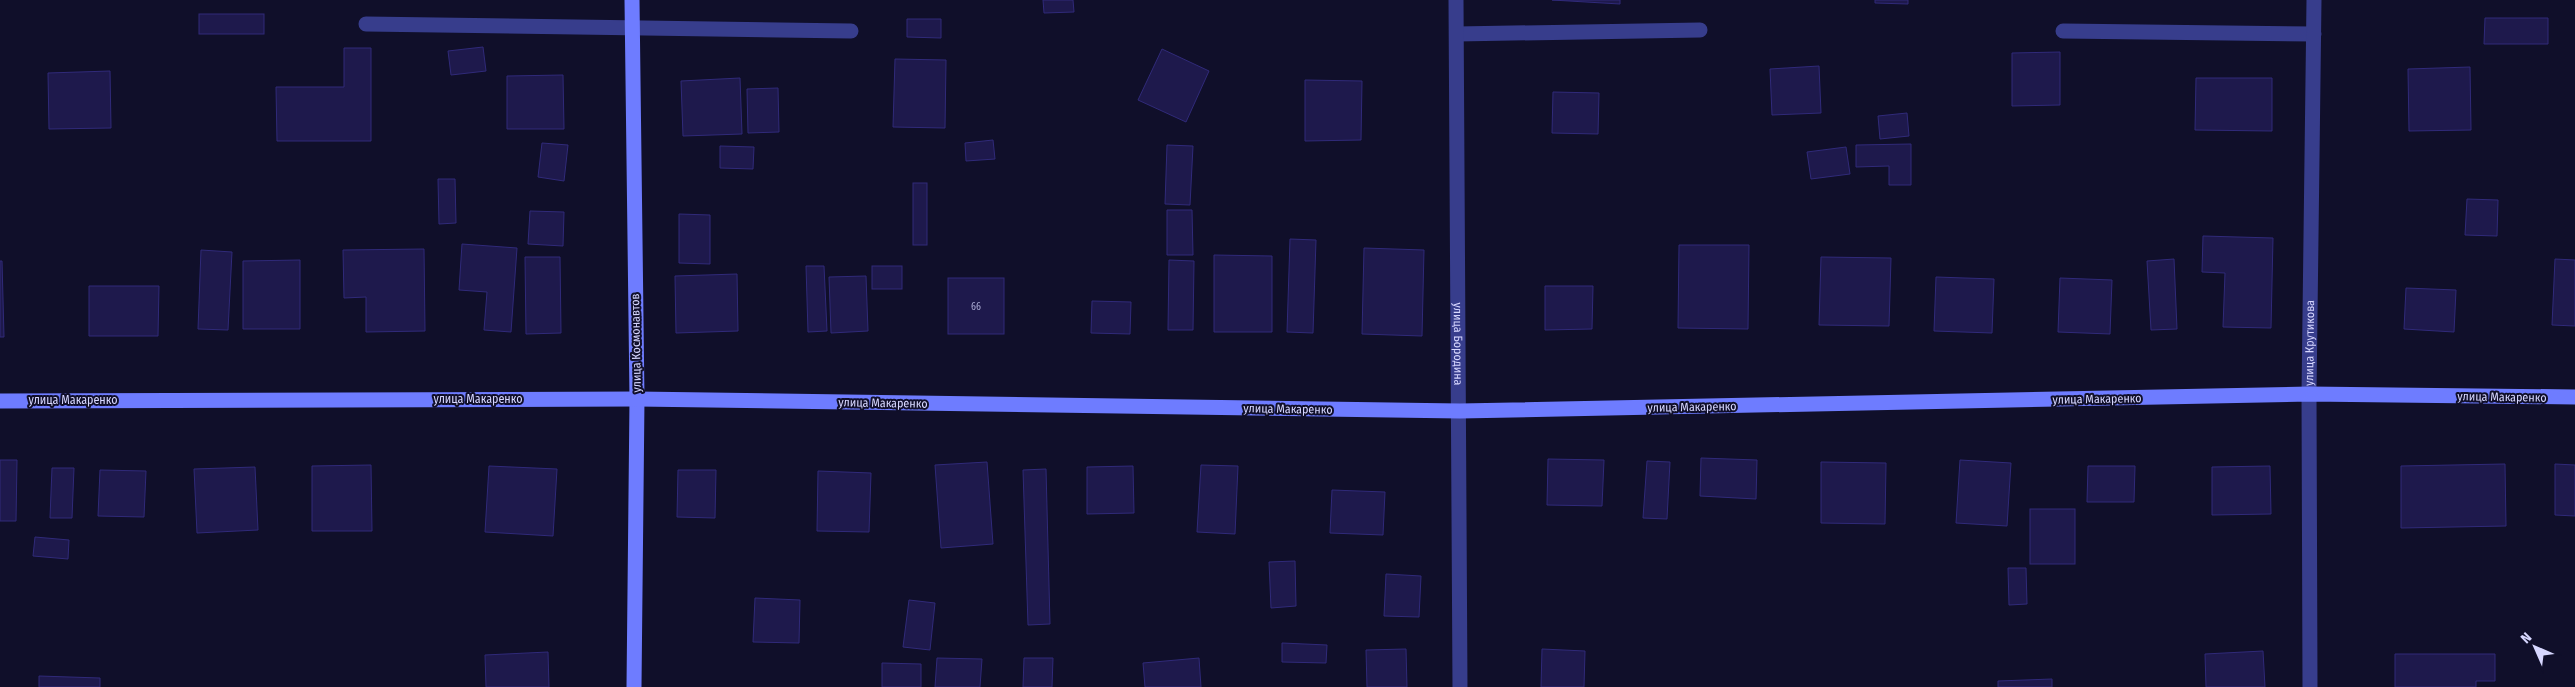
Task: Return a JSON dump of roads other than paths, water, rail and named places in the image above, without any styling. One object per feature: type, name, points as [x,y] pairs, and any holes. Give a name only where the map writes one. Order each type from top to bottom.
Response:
[{"type":"street","name":"улица Космонавтов","points":[[632,0],[636,399],[634,687]]},
{"type":"street","name":"улица Бородина","points":[[1456,0],[1460,411],[1460,687]]},
{"type":"street","name":"улица Крутикова","points":[[2310,687],[2308,394],[2314,0]]},
{"type":"street","points":[[366,24],[851,31]]},
{"type":"street","points":[[1457,34],[1700,30]]},
{"type":"street","points":[[2063,31],[2314,34]]},
{"type":"street","name":"улица Макаренко","points":[[0,401],[636,399],[1460,411],[2308,394],[2575,397]]}]
